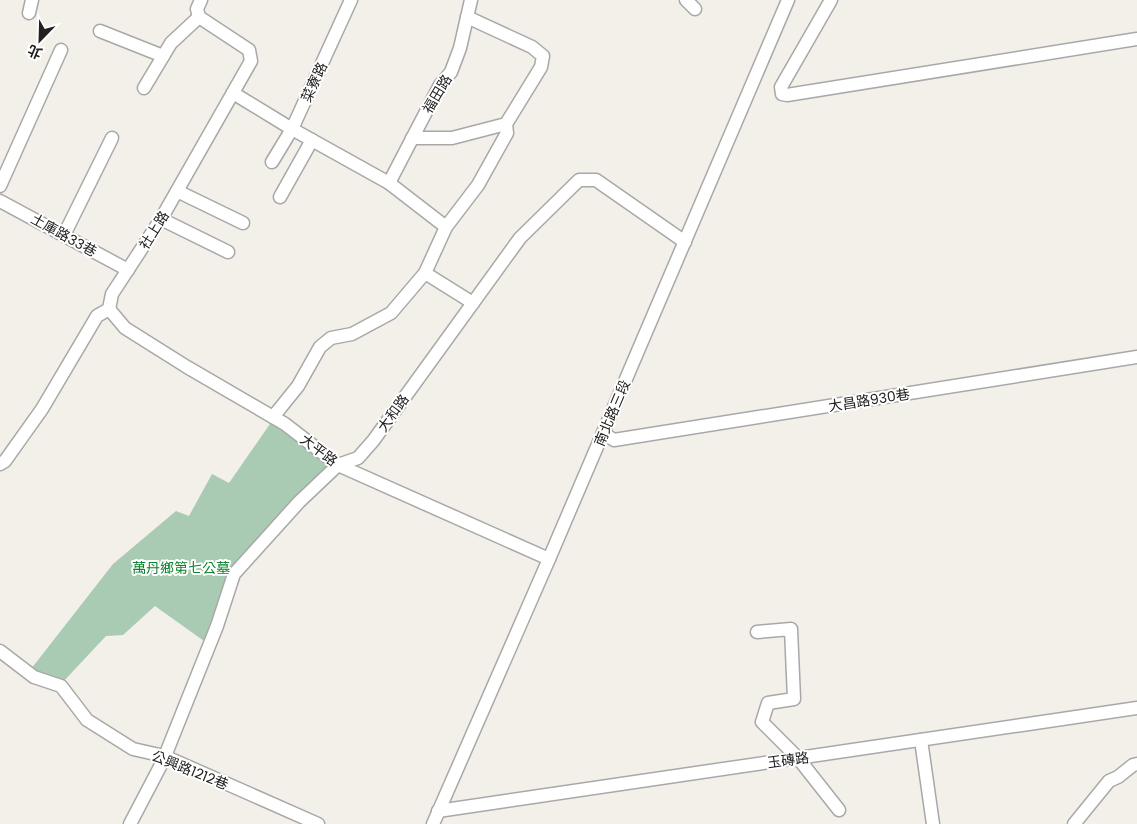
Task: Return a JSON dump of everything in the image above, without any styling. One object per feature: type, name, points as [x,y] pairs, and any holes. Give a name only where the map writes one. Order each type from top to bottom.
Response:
[{"type":"street","points":[[144,88],[171,43],[199,17],[197,9],[200,0]]},
{"type":"street","name":"菜寮路","points":[[272,162],[292,129],[351,0]]},
{"type":"street","name":"福田路","points":[[389,183],[440,85],[451,72],[460,48],[471,0]]},
{"type":"street","name":"南北路三段","points":[[433,824],[549,559],[788,0]]},
{"type":"street","points":[[831,0],[781,87],[782,94],[797,94],[1137,38]]},
{"type":"street","name":"社上路","points":[[0,464],[5,460],[42,409],[97,316],[109,309],[112,294],[162,219],[251,60],[249,50],[199,17]]},
{"type":"street","points":[[273,417],[298,386],[320,347],[331,338],[352,334],[390,313],[425,273],[446,227],[478,186],[507,133],[506,124],[541,67],[542,56],[532,47],[467,18]]},
{"type":"street","points":[[100,31],[163,56]]},
{"type":"street","points":[[0,186],[61,50]]},
{"type":"street","points":[[233,93],[292,129],[389,183],[446,227]]},
{"type":"street","points":[[412,138],[452,138],[506,124]]},
{"type":"street","points":[[64,235],[112,138]]},
{"type":"street","points":[[280,197],[312,140]]},
{"type":"street","name":"大和路","points":[[130,824],[164,756],[217,626],[234,574],[299,502],[338,465],[358,458],[373,441],[520,238],[579,180],[596,180],[685,242]]},
{"type":"street","points":[[177,191],[243,223]]},
{"type":"street","name":"土庫路33巷","points":[[0,201],[128,270]]},
{"type":"street","points":[[162,219],[228,252]]},
{"type":"street","points":[[425,273],[473,303]]},
{"type":"street","name":"大平路","points":[[109,309],[125,328],[187,367],[285,424],[338,465],[549,559]]},
{"type":"street","name":"大昌路930巷","points":[[603,433],[614,440],[1137,358]]},
{"type":"street","points":[[757,632],[791,629],[794,699],[768,704],[762,722],[798,758],[839,810]]},
{"type":"street","name":"公興路1212巷","points":[[0,651],[34,677],[60,686],[87,720],[133,749],[164,756],[318,824]]},
{"type":"street","name":"玉磚路","points":[[438,811],[1137,708]]},
{"type":"street","points":[[921,740],[933,824]]},
{"type":"street","points":[[1074,824],[1109,781],[1137,764]]},
{"type":"green space","name":"萬丹鄉第七公墓","points":[[272,421],[330,466],[274,520],[230,571],[204,641],[155,606],[123,635],[106,636],[62,683],[31,669],[113,564],[176,511],[189,516],[212,474],[229,483]]}]
